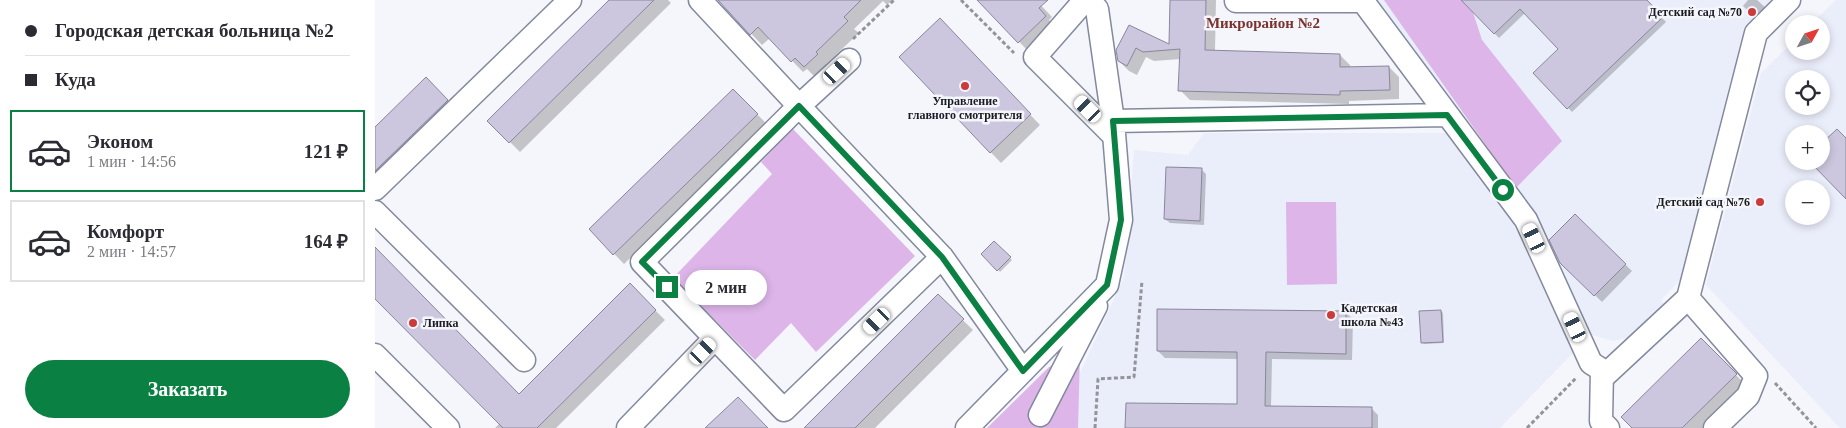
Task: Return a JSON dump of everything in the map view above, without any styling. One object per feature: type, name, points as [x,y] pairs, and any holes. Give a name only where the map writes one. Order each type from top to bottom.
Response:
[{"type":"lane","points":[[375,189],[570,0]]},
{"type":"lane","points":[[701,0],[942,257],[1023,371]]},
{"type":"lane","points":[[1040,415],[1107,285],[1121,220],[1114,128],[1097,9],[1087,0],[1035,56],[1114,128],[1447,115]]},
{"type":"lane","points":[[1596,370],[1688,298],[1756,33],[1789,0]]},
{"type":"lane","points":[[1236,1],[1362,1],[1526,220],[1596,370],[1601,421],[1608,428]]},
{"type":"lane","points":[[849,60],[799,106],[642,262],[784,410],[942,257]]},
{"type":"lane","points":[[375,212],[523,360]]},
{"type":"lane","points":[[967,428],[1107,285]]},
{"type":"lane","points":[[1688,298],[1756,376],[1748,396]]},
{"type":"lane","points":[[628,428],[715,338]]},
{"type":"lane","points":[[375,355],[448,428]]},
{"type":"lane","points":[[1715,428],[1748,396],[1771,379]]},
{"type":"path","points":[[961,0],[1019,58],[1035,56]]},
{"type":"path","points":[[1095,428],[1098,379],[1134,377],[1142,281]]},
{"type":"path","points":[[1527,428],[1596,370]]},
{"type":"path","points":[[1771,379],[1816,428]]},
{"type":"shaded area","points":[[1375,0],[1776,0],[1752,24],[1739,49],[1744,51],[1731,79],[1681,279],[1661,300],[1669,311],[1653,332],[1613,341],[1592,335]]},
{"type":"shaded area","points":[[1384,0],[1469,0],[1482,40],[1562,141],[1516,188]]},
{"type":"shaded area","name":"Детский сад №76","points":[[1836,0],[1846,0],[1846,428],[1840,428],[1706,285],[1761,73],[1785,50],[1785,60],[1830,60],[1830,15],[1820,15]]},
{"type":"shaded area","points":[[793,129],[915,256],[816,352],[791,323],[755,360],[673,278],[772,174],[761,162]]},
{"type":"shaded area","name":"Кадетская школа №43","points":[[1204,133],[1450,133],[1512,221],[1573,353],[1500,428],[1055,428],[1124,277],[1134,150],[1188,155]]},
{"type":"shaded area","points":[[1286,202],[1336,202],[1337,284],[1287,285]]},
{"type":"shaded area","points":[[1080,353],[1078,428],[987,428],[1049,367]]},
{"type":"building","points":[[609,0],[654,0],[509,143],[487,121]]},
{"type":"building","points":[[718,0],[861,0],[844,17],[848,21],[816,52],[818,54],[804,67],[795,58],[791,62],[758,27],[750,35]]},
{"type":"building","points":[[977,0],[1048,0],[1039,8],[1046,16],[1018,43]]},
{"type":"building","points":[[1170,0],[1206,0],[1205,50],[1340,54],[1340,67],[1389,66],[1390,90],[1340,91],[1340,95],[1178,91],[1180,49],[1143,52],[1136,48],[1127,66],[1118,61],[1116,50],[1129,25],[1169,44]]},
{"type":"building","points":[[1461,0],[1647,0],[1663,17],[1567,109],[1533,73],[1558,49],[1520,9],[1494,34]]},
{"type":"building","name":"Управление главного смотрителя","points":[[940,18],[1031,114],[990,153],[899,57]]},
{"type":"building","points":[[426,77],[448,100],[375,171],[375,127]]},
{"type":"building","points":[[733,89],[758,114],[613,255],[589,229]]},
{"type":"building","points":[[1837,129],[1846,138],[1846,199],[1830,183],[1830,180],[1828,180],[1818,170],[1830,170],[1830,136]]},
{"type":"building","points":[[1166,167],[1202,168],[1200,221],[1164,219]]},
{"type":"building","points":[[1575,214],[1626,264],[1594,296],[1560,263],[1549,240]]},
{"type":"building","points":[[994,241],[1011,257],[997,271],[981,254]]},
{"type":"building","points":[[375,247],[519,394],[630,283],[656,310],[537,428],[503,428],[375,299]]},
{"type":"building","points":[[938,294],[964,319],[855,428],[804,428]]},
{"type":"building","points":[[1157,309],[1346,311],[1346,354],[1266,352],[1265,406],[1372,407],[1372,428],[1125,428],[1126,403],[1237,404],[1237,352],[1157,351]]},
{"type":"building","points":[[1441,310],[1443,342],[1421,343],[1419,311]]},
{"type":"building","points":[[1701,338],[1737,374],[1682,428],[1632,428],[1621,417]]},
{"type":"building","points":[[738,397],[768,428],[705,428]]},
{"type":"place","name":"Детский сад №70","points":[[1752,12]]},
{"type":"place","name":"Управление главного смотрителя","points":[[965,86]]},
{"type":"place","name":"Детский сад №76","points":[[1760,202]]},
{"type":"place","name":"Кадетская школа №43","points":[[1331,315]]},
{"type":"place","name":"Липка","points":[[413,323]]},
{"type":"district","name":"Микрорайон №2","points":[[1263,23]]},
{"type":"route","points":[[667,287],[642,262],[799,106],[942,257],[1023,371],[1107,285],[1121,220],[1113,121],[1447,115],[1503,190]]}]
